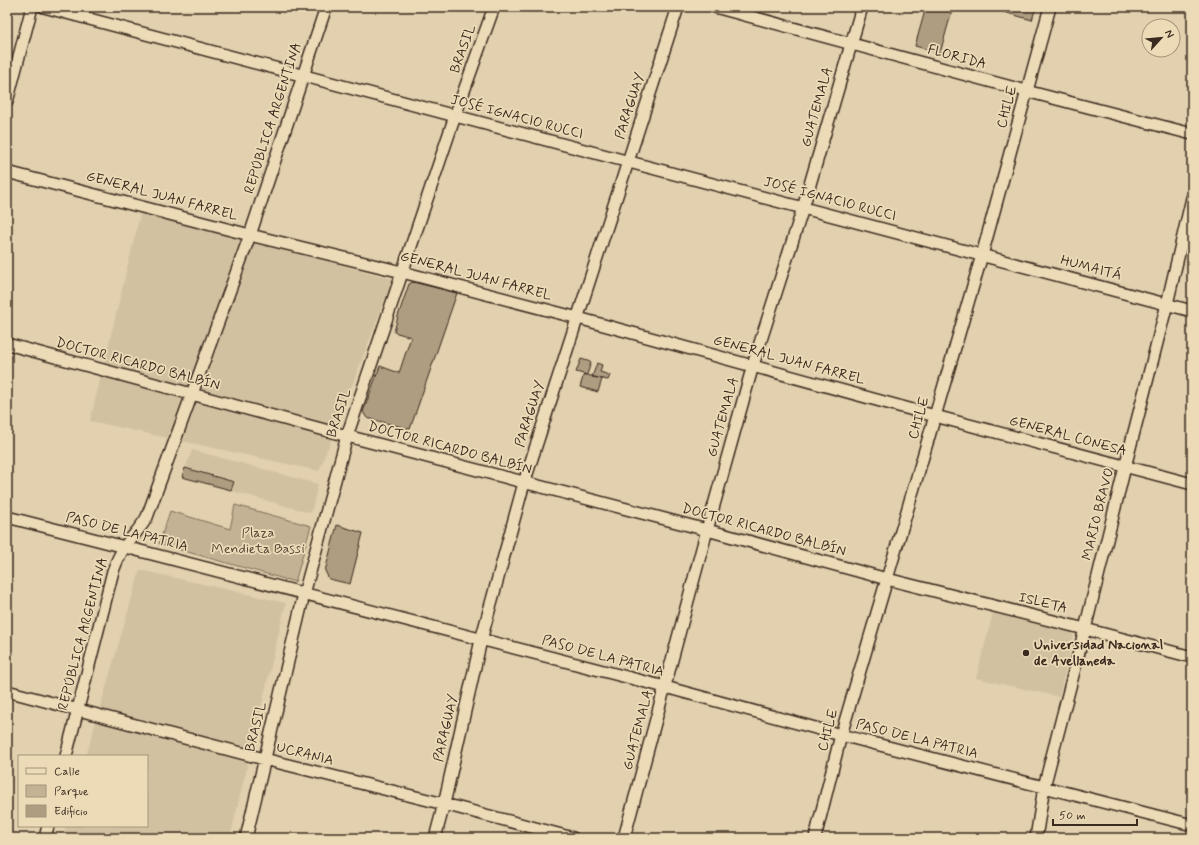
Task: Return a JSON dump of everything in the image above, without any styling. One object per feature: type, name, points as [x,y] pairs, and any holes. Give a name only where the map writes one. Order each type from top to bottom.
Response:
[{"type":"street","points":[[7,102],[32,7]]},
{"type":"street","name":"JOSÉ IGNACIO RUCCI","points":[[44,7],[982,255]]},
{"type":"street","name":"REPÚBLICA ARGENTINA","points":[[66,755],[113,571],[117,560],[125,547],[139,530],[147,517],[250,235],[326,7]]},
{"type":"street","name":"BRASIL","points":[[246,838],[304,594],[346,436],[455,116],[494,7]]},
{"type":"street","name":"PARAGUAY","points":[[435,838],[482,640],[524,483],[678,7]]},
{"type":"street","name":"FLORIDA","points":[[715,7],[1192,134]]},
{"type":"street","name":"GUATEMALA","points":[[624,838],[753,365],[803,208],[862,7]]},
{"type":"street","name":"CHILE","points":[[815,838],[841,735],[982,255],[1050,7]]},
{"type":"street","name":"GENERAL JUAN FARREL","points":[[7,172],[578,318],[935,416]]},
{"type":"street","name":"MARIO BRAVO","points":[[1036,838],[1044,787],[1168,304],[1192,198]]},
{"type":"street","name":"HUMAITÁ","points":[[982,255],[1192,311]]},
{"type":"street","name":"DOCTOR RICARDO BALBÍN","points":[[7,344],[346,436],[707,530],[887,579]]},
{"type":"street","name":"GENERAL CONESA","points":[[935,416],[1192,484]]},
{"type":"street","name":"PASO DE LA PATRIA","points":[[7,517],[1192,825]]},
{"type":"street","name":"ISLETA","points":[[887,579],[1192,657]]},
{"type":"street","name":"UCRANIA","points":[[7,691],[264,759],[573,838]]},
{"type":"street","points":[[45,838],[48,827]]},
{"type":"shaded area","points":[[141,211],[393,279],[319,471],[90,421]]},
{"type":"shaded area","points":[[192,450],[318,484],[311,513],[182,477]]},
{"type":"shaded area","points":[[140,570],[286,603],[230,838],[63,838],[66,827],[148,827],[148,755],[86,755]]},
{"type":"shaded area","name":"Universidad Nacional de Avellaneda","points":[[994,609],[1075,629],[1059,697],[976,678]]},
{"type":"green space","name":"Plaza Mendieta Bassi","points":[[235,505],[311,526],[295,582],[159,544],[170,511],[230,529]]},
{"type":"building","points":[[926,7],[953,7],[940,53],[915,46]]},
{"type":"building","points":[[986,7],[1036,7],[1032,20]]},
{"type":"building","points":[[413,282],[457,293],[410,429],[367,418],[363,412],[380,366],[399,373],[411,337],[394,332],[409,284]]},
{"type":"building","points":[[581,359],[591,362],[587,375],[576,372]]},
{"type":"building","points":[[597,363],[602,365],[600,372],[610,375],[608,380],[592,377]]},
{"type":"building","points":[[584,374],[602,379],[598,392],[580,387]]},
{"type":"building","points":[[185,468],[234,482],[231,490],[182,477]]},
{"type":"building","points":[[337,525],[363,533],[350,584],[329,579],[325,571]]},
{"type":"place","name":"Universidad Nacional de Avellaneda","points":[[1026,653]]}]
